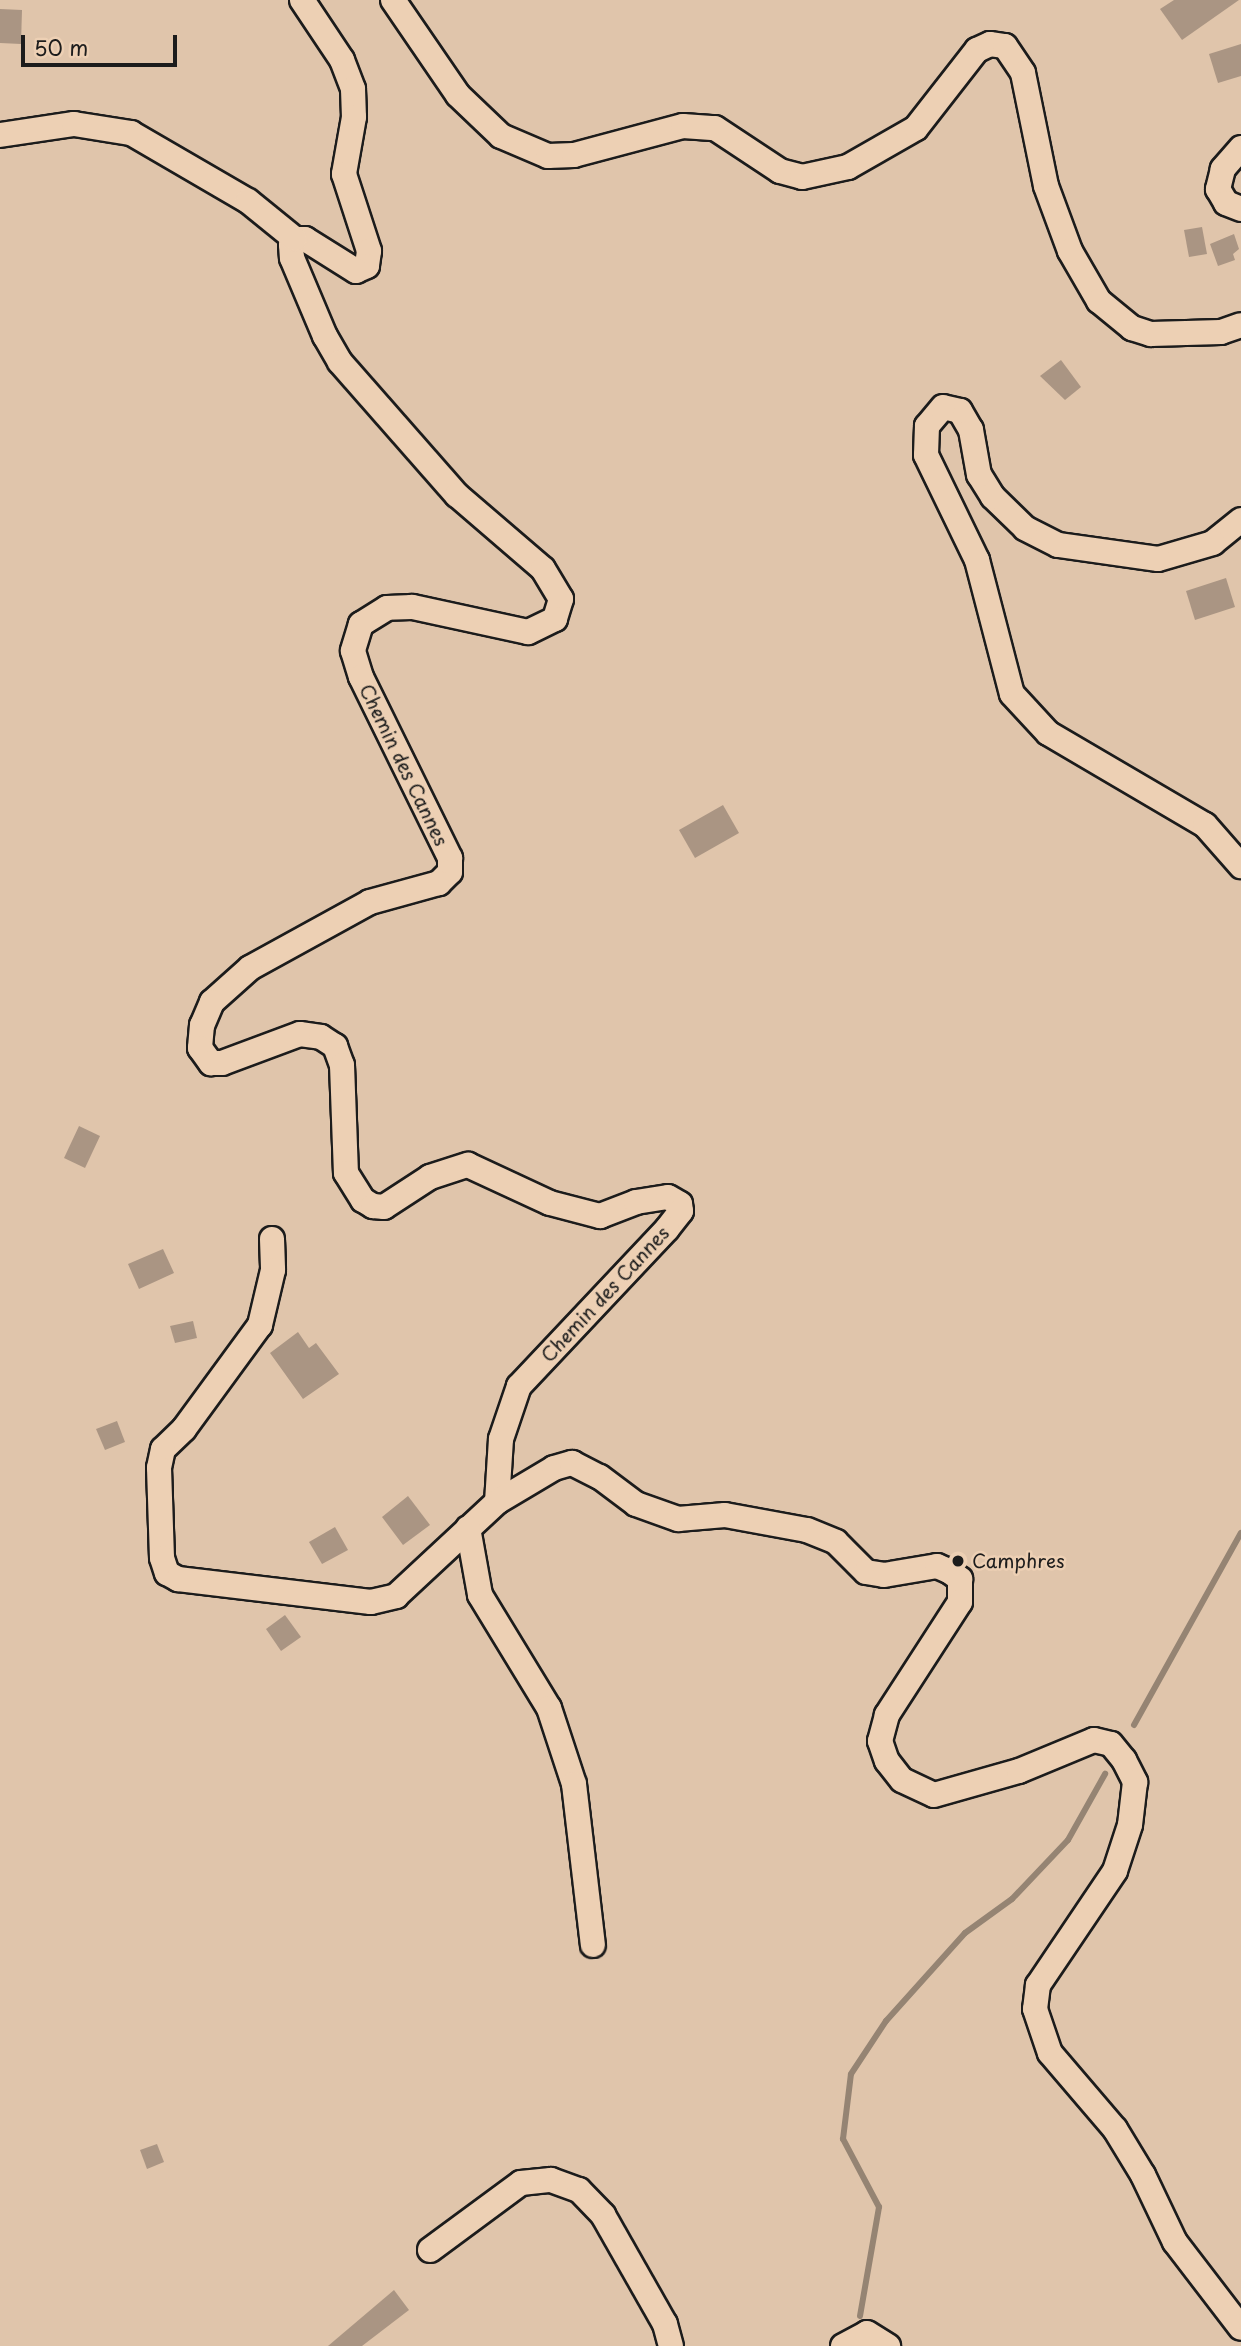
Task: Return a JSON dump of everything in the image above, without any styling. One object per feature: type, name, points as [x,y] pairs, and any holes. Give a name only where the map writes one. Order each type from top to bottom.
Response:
[{"type":"street","points":[[0,135],[74,124],[131,133],[248,201],[295,239],[313,243],[349,269],[367,266],[367,242],[344,174],[354,117],[353,89],[342,60],[302,0]]},
{"type":"street","points":[[393,0],[458,95],[501,136],[548,156],[574,155],[683,126],[715,128],[780,171],[802,177],[848,167],[916,128],[977,50],[990,44],[1004,46],[1023,73],[1046,186],[1070,251],[1099,301],[1132,328],[1151,334],[1221,332],[1241,325]]},
{"type":"street","points":[[1241,148],[1223,169],[1218,189],[1226,203],[1241,209]]},
{"type":"street","name":"Chemin des Cannes","points":[[295,239],[292,258],[340,362],[457,495],[550,577],[560,592],[560,607],[550,622],[528,632],[412,607],[387,608],[361,624],[353,651],[361,677],[450,858],[450,872],[429,887],[370,902],[250,968],[205,1013],[200,1048],[204,1057],[222,1063],[300,1034],[321,1037],[335,1046],[342,1065],[346,1172],[363,1200],[373,1206],[384,1207],[430,1177],[468,1166],[551,1203],[600,1216],[668,1197],[680,1204],[681,1211],[667,1229],[519,1386],[501,1439],[497,1502]]},
{"type":"street","points":[[1241,520],[1213,543],[1158,559],[1058,545],[1025,528],[993,497],[979,475],[971,430],[960,411],[943,407],[927,426],[926,455],[977,560],[1012,694],[1048,733],[1205,825],[1241,866]]},
{"type":"street","points":[[272,1239],[273,1270],[260,1325],[184,1429],[163,1449],[159,1468],[162,1558],[167,1573],[178,1579],[372,1602],[396,1595],[497,1502],[554,1468],[572,1463],[600,1477],[636,1504],[678,1519],[725,1515],[807,1530],[836,1542],[866,1572],[884,1576],[937,1566],[950,1571],[960,1579],[960,1602],[887,1715],[880,1741],[887,1761],[902,1780],[934,1795],[1019,1771],[1094,1740],[1111,1744],[1135,1782],[1130,1825],[1115,1871],[1038,1985],[1035,2009],[1051,2053],[1115,2129],[1143,2175],[1175,2242],[1241,2328]]},
{"type":"street","points":[[468,1528],[480,1595],[549,1707],[574,1784],[593,1945]]},
{"type":"street","points":[[430,2250],[521,2183],[551,2180],[579,2190],[603,2215],[665,2324],[671,2346]]},
{"type":"street","points":[[844,2346],[867,2333],[888,2346]]},
{"type":"building","points":[[1174,0],[1239,0],[1182,40],[1160,9]]},
{"type":"building","points":[[0,9],[22,10],[21,44],[0,43]]},
{"type":"building","points":[[1241,44],[1241,76],[1218,83],[1209,54]]},
{"type":"building","points":[[1202,227],[1207,254],[1189,257],[1184,230]]},
{"type":"building","points":[[1234,234],[1239,249],[1233,254],[1235,260],[1218,266],[1210,244]]},
{"type":"building","points":[[1061,360],[1081,387],[1065,400],[1040,376]]},
{"type":"building","points":[[1226,578],[1235,607],[1195,620],[1186,591]]},
{"type":"building","points":[[723,805],[739,833],[695,858],[679,830]]},
{"type":"building","points":[[79,1126],[100,1136],[85,1168],[64,1158]]},
{"type":"building","points":[[163,1249],[174,1273],[139,1289],[128,1264]]},
{"type":"building","points":[[193,1321],[197,1338],[175,1343],[170,1326]]},
{"type":"building","points":[[298,1332],[309,1348],[316,1343],[339,1374],[303,1399],[270,1353]]},
{"type":"building","points":[[117,1421],[125,1442],[105,1450],[96,1429]]},
{"type":"building","points":[[408,1496],[430,1525],[403,1545],[382,1517]]},
{"type":"building","points":[[335,1527],[348,1550],[322,1564],[309,1542]]},
{"type":"building","points":[[285,1615],[301,1637],[281,1651],[266,1629]]},
{"type":"building","points":[[157,2144],[164,2162],[147,2169],[140,2150]]},
{"type":"building","points":[[394,2290],[409,2310],[362,2346],[328,2346]]},
{"type":"waterway","points":[[1134,1725],[1241,1533]]},
{"type":"waterway","points":[[860,2316],[879,2207],[843,2139],[851,2074],[886,2021],[965,1933],[1012,1899],[1068,1840],[1105,1774]]},
{"type":"place","name":"Camphres","points":[[958,1561]]}]
